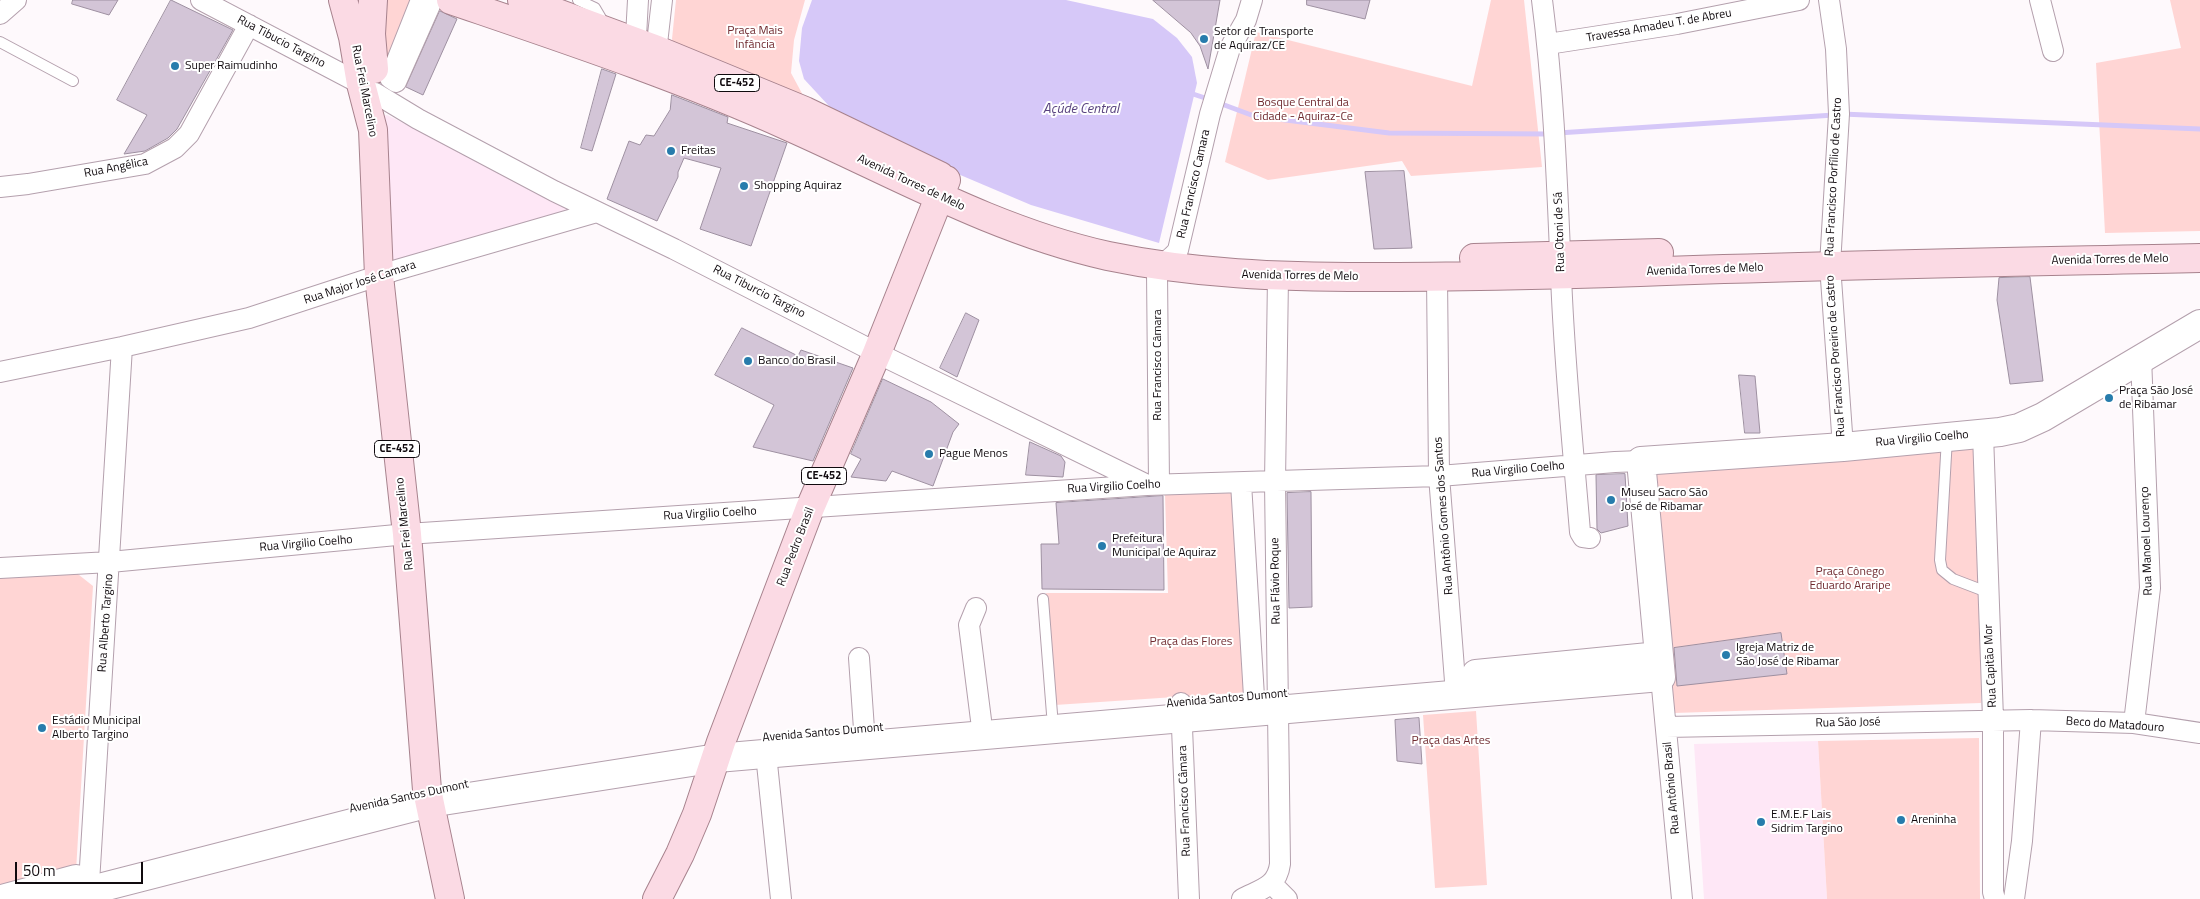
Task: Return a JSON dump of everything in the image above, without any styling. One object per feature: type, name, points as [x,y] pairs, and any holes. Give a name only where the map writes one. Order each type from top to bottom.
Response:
[{"type":"main road","name":"Rua Frei Marcelino","points":[[342,0],[368,88],[374,130],[379,276],[407,534],[428,797],[450,899]]},
{"type":"main road","points":[[368,88],[373,0]]},
{"type":"main road","name":"Avenida Torres de Melo","points":[[451,0],[640,53]]},
{"type":"main road","name":"Avenida Torres de Melo","points":[[522,0],[640,53],[712,93],[943,188],[1020,231],[1102,255],[1168,260],[1224,258],[1304,262],[1437,260],[1561,265],[2200,247]]},
{"type":"main road","name":"Rua Pedro Brasil","points":[[657,899],[680,854],[810,508],[877,353],[943,188]]},
{"type":"main road","name":"Avenida Torres de Melo","points":[[1830,258],[2200,258]]},
{"type":"main road","name":"Avenida Torres de Melo","points":[[1168,260],[1223,274],[1278,277],[1437,277],[1561,265]]},
{"type":"street","points":[[0,14],[16,0]]},
{"type":"street","name":"Rua Tibucio Targino","points":[[201,0],[368,88]]},
{"type":"street","points":[[421,0],[390,78],[396,82],[431,2],[426,0]]},
{"type":"street","points":[[638,0],[640,53]]},
{"type":"street","points":[[640,53],[662,0]]},
{"type":"street","points":[[1230,48],[1237,0]]},
{"type":"street","points":[[1230,48],[1246,20],[1252,0]]},
{"type":"street","name":"Rua Otoni de Sá","points":[[1542,0],[1548,44],[1558,175],[1561,265],[1574,465],[1580,532],[1583,537],[1590,538]]},
{"type":"street","name":"Travessa Amadeu T. de Abreu","points":[[1548,44],[1677,24],[1799,0]]},
{"type":"street","name":"Rua Francisco Porfílio de Castro","points":[[1828,0],[1836,49],[1839,114],[1830,258]]},
{"type":"street","points":[[2040,0],[2053,51]]},
{"type":"street","name":"Rua Angélica","points":[[0,186],[28,184],[145,164],[175,148],[189,134],[249,25]]},
{"type":"street","name":"Rua Francisco Camara","points":[[1168,260],[1230,48]]},
{"type":"street","name":"Rua Tiburcio Targino","points":[[368,88],[427,124],[597,212],[674,249],[877,353],[1153,484]]},
{"type":"street","name":"Rua Major José Camara","points":[[0,372],[249,318],[379,276],[597,212]]},
{"type":"street","name":"Rua Francisco Poreirio de Castro","points":[[1830,258],[1843,447]]},
{"type":"street","name":"Rua Francisco Câmara","points":[[1153,484],[1157,272],[1168,260]]},
{"type":"street","name":"Rua Flávio Roque","points":[[1266,704],[1275,482],[1278,277]]},
{"type":"street","name":"Rua Antônio Gomes dos Santos","points":[[1437,277],[1439,476],[1456,685]]},
{"type":"street","name":"Rua Virgilio Coelho","points":[[0,568],[110,562],[407,534],[1153,484],[1439,476],[1843,447],[1983,434],[2019,428],[2043,416],[2200,324]]},
{"type":"street","name":"Rua Alberto Targino","points":[[89,888],[122,347]]},
{"type":"street","name":"Rua Manoel Lourenço","points":[[2134,723],[2150,588],[2141,357]]},
{"type":"street","name":"Rua Capitão Mor","points":[[1983,434],[1987,592],[1993,719],[1993,892],[1995,899]]},
{"type":"street","points":[[1641,461],[1660,667]]},
{"type":"street","name":"Rua Flávio Roque","points":[[1241,483],[1266,704],[1280,864],[1279,874],[1272,884]]},
{"type":"street","points":[[976,608],[969,625],[981,720]]},
{"type":"street","points":[[859,658],[864,729]]},
{"type":"street","name":"Avenida Santos Dumont","points":[[719,750],[766,754],[1182,711],[1660,667]]},
{"type":"street","name":"Rua Antônio Brasil","points":[[1660,667],[1682,899]]},
{"type":"street","name":"Rua Francisco Câmara","points":[[1182,711],[1189,899]]},
{"type":"street","name":"Avenida Santos Dumont","points":[[56,899],[89,888],[428,797],[719,750],[864,729],[1052,714],[1182,711]]},
{"type":"street","name":"Rua São José","points":[[1666,727],[1993,719],[2031,720]]},
{"type":"street","points":[[2014,899],[2022,841],[2031,720]]},
{"type":"street","name":"Beco do Matadouro","points":[[2031,720],[2134,723],[2200,733]]},
{"type":"street","points":[[766,754],[781,899]]},
{"type":"street","points":[[1242,899],[1272,884],[1287,899]]},
{"type":"street","name":"Avenida Santos Dumont","points":[[2,899],[89,888]]},
{"type":"lane","points":[[578,0],[595,8],[608,29],[640,53]]},
{"type":"lane","points":[[0,42],[73,81]]},
{"type":"lane","points":[[1947,437],[1940,560],[1942,570],[1953,580],[1987,592]]},
{"type":"lane","points":[[1044,598],[1052,714]]},
{"type":"shaded area","points":[[387,115],[560,200],[566,208],[565,215],[394,261],[389,257],[378,117]]},
{"type":"shaded area","name":"E.M.E.F Lais Sidrim Targino","points":[[1818,741],[1827,899],[1704,899],[1694,744]]},
{"type":"green space","points":[[382,0],[419,0],[383,72]]},
{"type":"green space","name":"Praça Mais Infância","points":[[676,0],[805,0],[794,40],[791,73],[805,99],[676,50],[672,39]]},
{"type":"green space","name":"Bosque Central da Cidade - Aquiraz-Ce","points":[[1491,0],[1524,0],[1542,167],[1411,176],[1402,161],[1268,180],[1225,162],[1256,32],[1472,86]]},
{"type":"green space","points":[[2170,0],[2200,0],[2200,231],[2105,233],[2096,63],[2181,48]]},
{"type":"green space","name":"Praça Cônego Eduardo Araripe","points":[[1979,441],[1981,703],[1674,713],[1655,470]]},
{"type":"green space","name":"Praça das Flores","points":[[1239,493],[1250,692],[1055,705],[1046,593],[1168,593],[1165,494]]},
{"type":"green space","name":"Estádio Municipal Alberto Targino","points":[[74,571],[93,586],[76,871],[0,889],[0,578]]},
{"type":"green space","name":"Praça das Artes","points":[[1476,711],[1487,885],[1435,888],[1423,715]]},
{"type":"green space","name":"Areninha","points":[[1979,738],[1980,899],[1827,899],[1818,741]]},
{"type":"water","name":"Açúde Central","points":[[812,0],[1066,0],[1153,19],[1177,38],[1192,57],[1197,83],[1159,243],[1031,205],[925,160],[829,106],[804,79],[799,61],[802,28]]},
{"type":"building","points":[[73,0],[118,0],[109,15],[72,4]]},
{"type":"building","name":"Super Raimudinho","points":[[171,0],[233,30],[177,129],[168,138],[145,151],[124,154],[147,115],[117,100]]},
{"type":"building","name":"Setor de Transporte de Aquiraz/CE","points":[[1153,0],[1220,0],[1208,69],[1200,46],[1191,33]]},
{"type":"building","points":[[1307,0],[1370,0],[1365,19],[1307,5]]},
{"type":"building","points":[[440,11],[457,19],[423,95],[406,87]]},
{"type":"building","points":[[602,69],[616,74],[592,151],[581,148]]},
{"type":"building","points":[[672,95],[728,117],[727,123],[787,143],[751,246],[700,229],[721,168],[684,158],[678,172],[678,177],[657,221],[607,199],[629,141],[640,145],[646,135],[654,136],[670,110]]},
{"type":"building","points":[[1404,171],[1412,248],[1374,249],[1365,172]]},
{"type":"building","points":[[2030,277],[2043,381],[2010,384],[1997,300],[1999,278]]},
{"type":"building","points":[[966,313],[979,320],[957,377],[940,368]]},
{"type":"building","points":[[742,328],[798,356],[801,350],[853,368],[813,461],[753,447],[774,405],[715,375]]},
{"type":"building","points":[[1739,375],[1755,376],[1760,433],[1745,433]]},
{"type":"building","points":[[883,379],[931,402],[959,424],[953,432],[933,486],[892,471],[886,481],[851,477],[861,459],[851,454]]},
{"type":"building","points":[[1030,442],[1061,456],[1065,462],[1063,477],[1026,475]]},
{"type":"building","name":"Museu Sacro São José de Ribamar","points":[[1625,474],[1628,526],[1601,533],[1597,529],[1596,475]]},
{"type":"building","points":[[1311,492],[1312,607],[1289,608],[1287,493]]},
{"type":"building","points":[[1163,496],[1164,590],[1042,589],[1041,544],[1059,544],[1056,503]]},
{"type":"building","points":[[1781,633],[1787,674],[1677,686],[1674,648]]},
{"type":"building","points":[[1419,718],[1422,764],[1397,761],[1395,720]]},
{"type":"waterway","points":[[1190,93],[1211,100]]},
{"type":"waterway","points":[[1219,103],[1254,116],[1389,133],[1549,134]]},
{"type":"waterway","points":[[1842,114],[2200,129]]},
{"type":"waterway","points":[[1558,133],[1834,115]]},
{"type":"place","name":"Setor de Transporte de Aquiraz/CE","points":[[1204,39]]},
{"type":"place","name":"Super Raimudinho","points":[[175,66]]},
{"type":"place","name":"Freitas","points":[[671,151]]},
{"type":"place","name":"Shopping Aquiraz","points":[[744,186]]},
{"type":"place","name":"Banco do Brasil","points":[[748,361]]},
{"type":"place","name":"Praça São José de Ribamar","points":[[2109,398]]},
{"type":"place","name":"Pague Menos","points":[[929,454]]},
{"type":"place","name":"Museu Sacro São José de Ribamar","points":[[1611,500]]},
{"type":"place","name":"Prefeitura Municipal de Aquiraz","points":[[1102,546]]},
{"type":"place","name":"Igreja Matriz de São José de Ribamar","points":[[1726,655]]},
{"type":"place","name":"Estádio Municipal Alberto Targino","points":[[42,728]]},
{"type":"place","name":"Areninha","points":[[1901,820]]},
{"type":"place","name":"E.M.E.F Lais Sidrim Targino","points":[[1761,822]]}]
